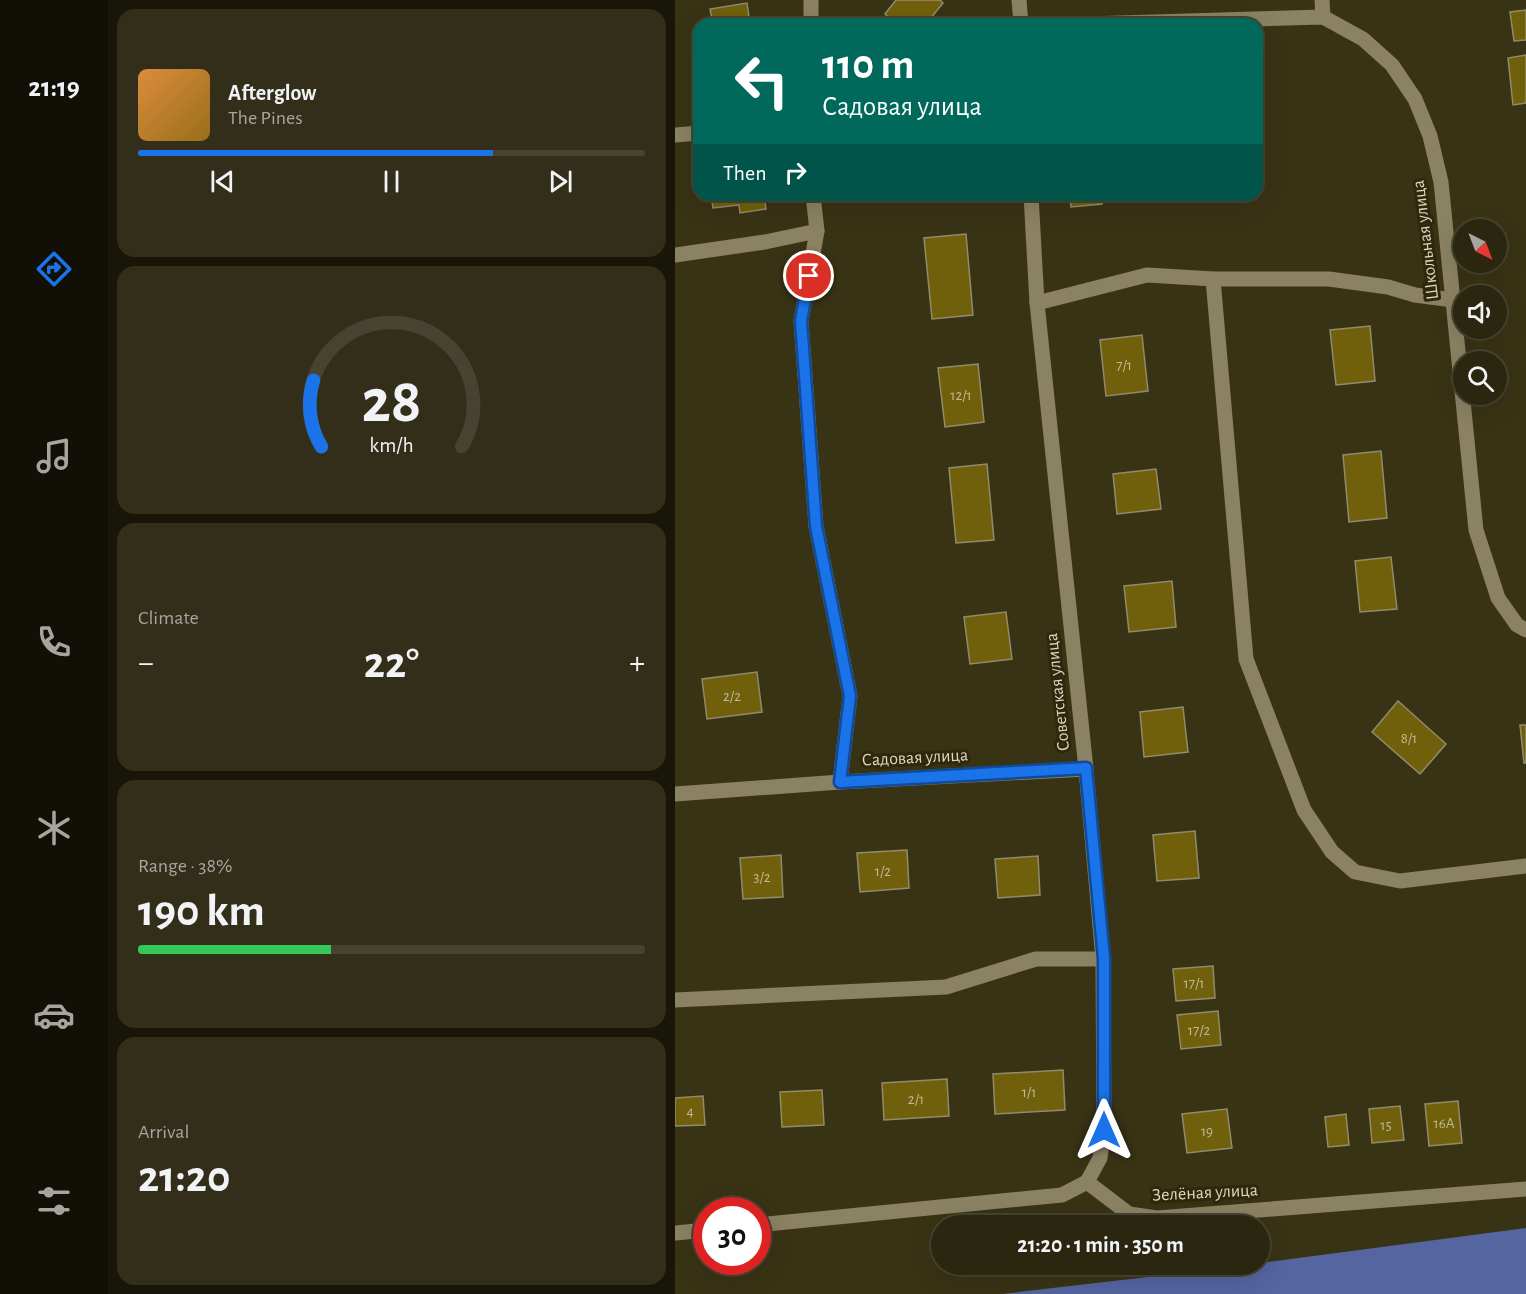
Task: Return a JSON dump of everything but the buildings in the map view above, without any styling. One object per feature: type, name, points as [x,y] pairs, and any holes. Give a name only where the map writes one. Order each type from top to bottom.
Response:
[{"type":"street","points":[[811,0],[811,18]]},
{"type":"street","points":[[1019,0],[1020,18]]},
{"type":"street","points":[[1263,18],[1323,16],[1322,0]]},
{"type":"street","name":"Школьная улица","points":[[1323,16],[1363,39],[1392,65],[1415,99],[1430,136],[1441,182],[1453,300]]},
{"type":"street","points":[[675,135],[693,134]]},
{"type":"street","points":[[814,201],[817,231],[801,321],[816,526],[850,696],[840,782]]},
{"type":"street","name":"Советская улица","points":[[1031,201],[1037,303],[1104,959],[1104,1130],[1100,1158],[1087,1182]]},
{"type":"street","points":[[675,255],[765,242],[817,231]]},
{"type":"street","points":[[1037,303],[1147,275],[1213,279],[1329,279],[1388,287],[1415,296],[1453,300]]},
{"type":"street","points":[[1213,279],[1246,659],[1304,810],[1332,852],[1355,872],[1400,881],[1526,866]]},
{"type":"street","name":"Школьная улица","points":[[1457,339],[1476,530],[1498,598],[1522,628]]},
{"type":"street","name":"Садовая улица","points":[[675,794],[1086,768]]},
{"type":"street","points":[[675,1000],[946,987],[1036,959],[1104,959]]},
{"type":"street","points":[[771,1224],[1062,1195],[1087,1182]]},
{"type":"street","name":"Зелёная улица","points":[[1087,1182],[1129,1214],[1157,1218],[1526,1189]]},
{"type":"street","points":[[675,1233],[693,1231]]},
{"type":"shaded area","points":[[1526,1228],[1526,1294],[1002,1294],[1165,1275],[1270,1275],[1270,1262]]},
{"type":"route","points":[[809,276],[801,321],[816,526],[850,696],[840,782],[1086,768],[1104,959],[1104,1130]]}]
